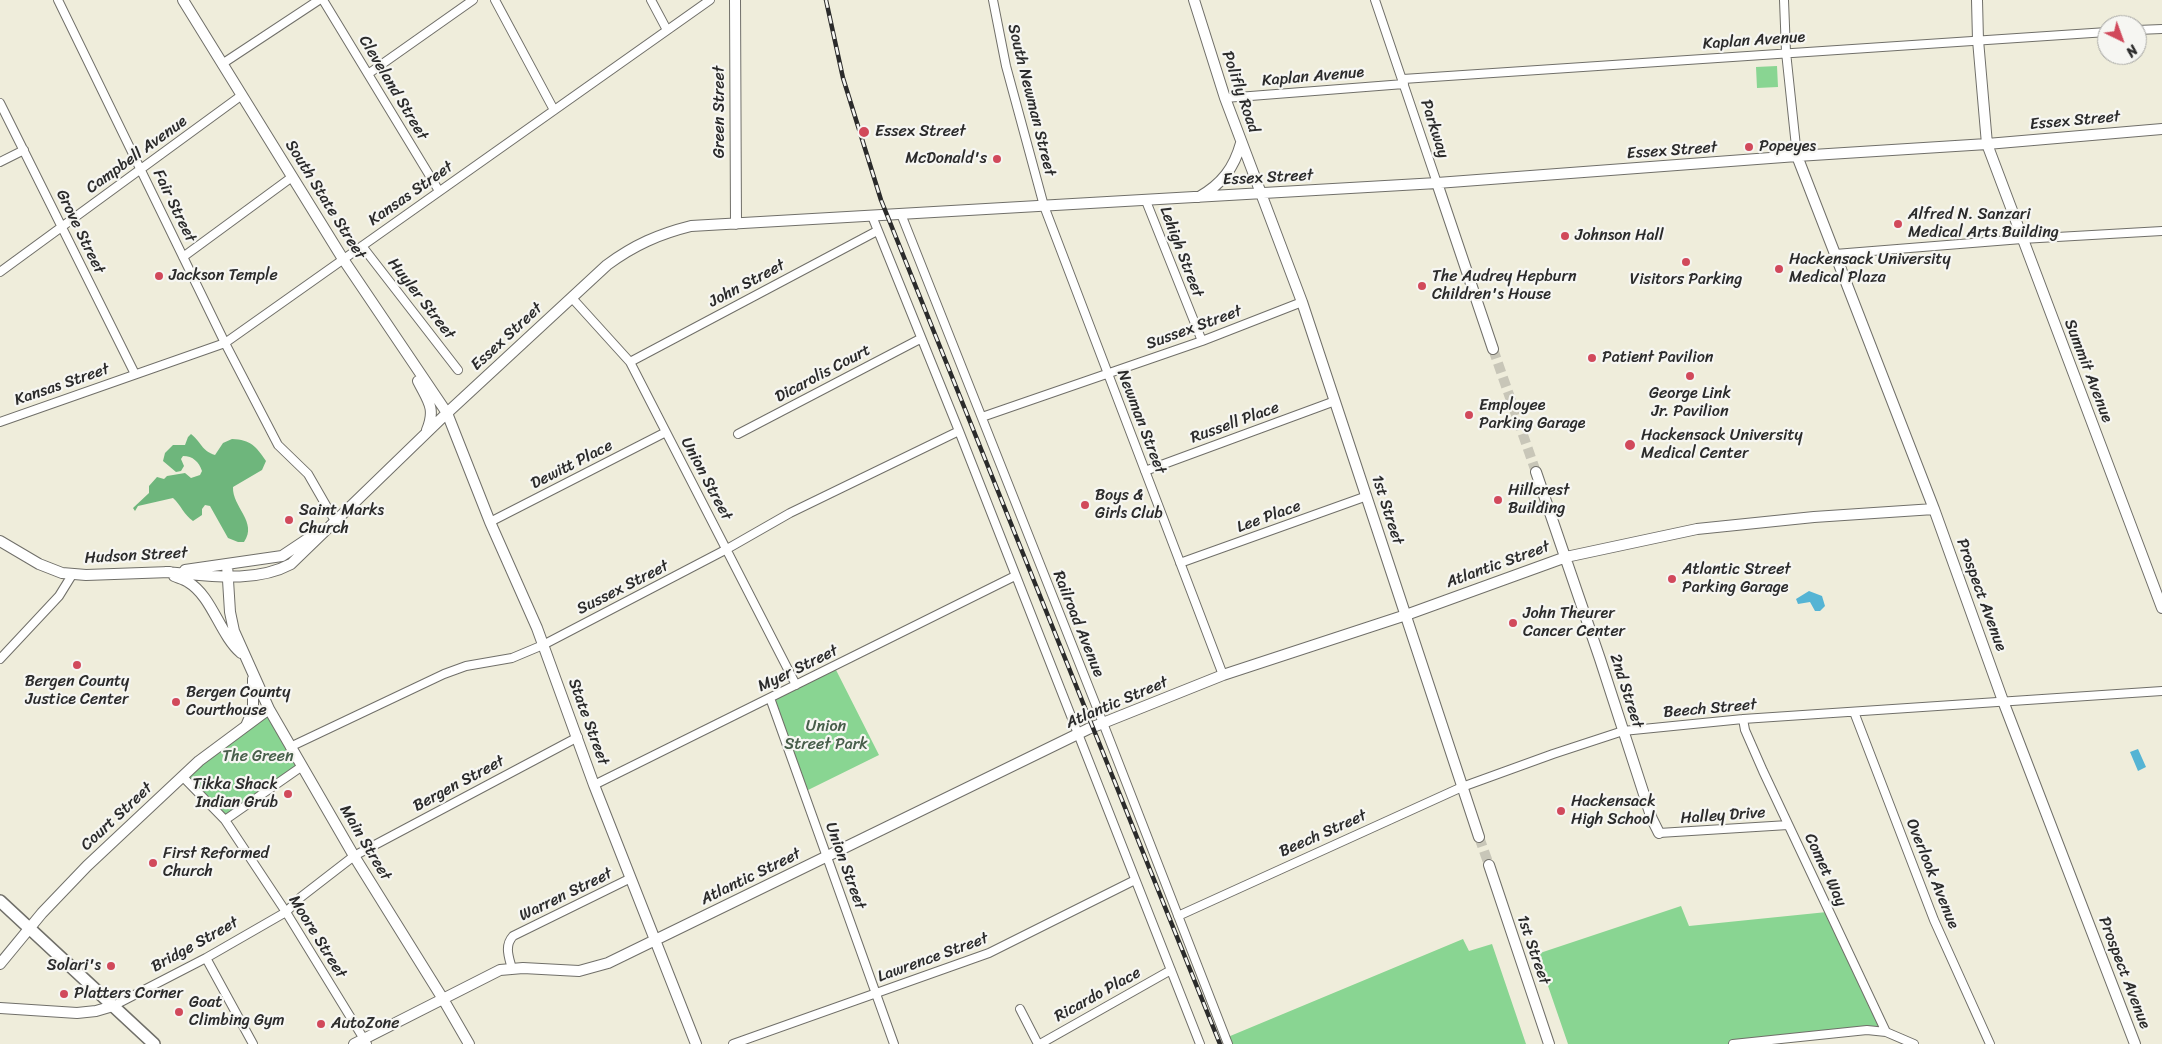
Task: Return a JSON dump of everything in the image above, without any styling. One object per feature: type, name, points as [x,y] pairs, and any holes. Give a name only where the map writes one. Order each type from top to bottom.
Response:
[{"type":"main road","points":[[0,901],[154,1044]]},
{"type":"street","name":"Fair Street","points":[[58,0],[225,343],[278,445],[308,474],[335,521]]},
{"type":"street","name":"South State Street","points":[[183,0],[343,259],[447,413]]},
{"type":"street","points":[[222,64],[318,0]]},
{"type":"street","name":"Cleveland Street","points":[[322,0],[439,191]]},
{"type":"street","points":[[368,74],[473,0]]},
{"type":"street","points":[[495,0],[554,110]]},
{"type":"street","points":[[651,0],[668,30]]},
{"type":"street","name":"Kansas Street","points":[[0,422],[225,343],[710,0]]},
{"type":"street","name":"Green Street","points":[[735,0],[736,224]]},
{"type":"street","name":"South Newman Street","points":[[993,0],[1006,66],[1044,206]]},
{"type":"street","name":"Polifly Road","points":[[1194,0],[1225,98],[1260,194]]},
{"type":"street","name":"Parkway","points":[[1375,0],[1437,183]]},
{"type":"street","points":[[1784,0],[1786,52],[1797,156]]},
{"type":"street","name":"Summit Avenue","points":[[1977,0],[1978,40],[1987,144],[2162,608]]},
{"type":"street","points":[[2147,29],[2162,28]]},
{"type":"street","name":"Kaplan Avenue","points":[[1225,98],[1404,81],[1786,52],[2097,33]]},
{"type":"street","name":"Campbell Avenue","points":[[0,272],[242,95]]},
{"type":"street","name":"Grove Street","points":[[0,103],[136,374]]},
{"type":"street","name":"Essex Street","points":[[166,572],[243,576],[278,571],[291,564],[447,413],[615,259],[650,239],[691,226],[1437,183],[1987,144],[2162,129]]},
{"type":"street","points":[[1199,197],[1227,175],[1234,165],[1241,143]]},
{"type":"street","points":[[0,162],[24,150]]},
{"type":"street","name":"Prospect Avenue","points":[[1797,156],[1934,509],[2003,701],[2135,1044]]},
{"type":"street","points":[[183,257],[292,177]]},
{"type":"street","points":[[1437,183],[1493,349]]},
{"type":"street","name":"1st Street","points":[[1260,194],[1302,302],[1479,837]]},
{"type":"street","name":"Lehigh Street","points":[[1146,200],[1202,341]]},
{"type":"street","name":"Newman Street","points":[[1044,206],[1222,676]]},
{"type":"street","name":"Railroad Avenue","points":[[901,214],[1228,1044]]},
{"type":"street","points":[[872,216],[1200,1044]]},
{"type":"street","name":"John Street","points":[[630,362],[878,231]]},
{"type":"street","points":[[1835,254],[2022,239],[2162,231]]},
{"type":"street","name":"Huyler Street","points":[[362,246],[458,370]]},
{"type":"street","name":"Union Street","points":[[572,298],[630,362],[796,685]]},
{"type":"street","name":"Sussex Street","points":[[982,417],[1202,341],[1302,302]]},
{"type":"street","name":"Dicarolis Court","points":[[738,434],[920,339]]},
{"type":"street","points":[[415,366],[419,383],[431,410],[431,420],[425,434]]},
{"type":"street","name":"Russell Place","points":[[1145,471],[1335,401]]},
{"type":"street","name":"State Street","points":[[447,413],[490,522],[543,645],[594,785],[696,1044]]},
{"type":"street","name":"Sussex Street","points":[[290,747],[444,674],[466,666],[512,658],[543,645],[727,549],[790,513],[958,431]]},
{"type":"street","name":"Dewitt Place","points":[[490,522],[666,432]]},
{"type":"street","name":"2nd Street","points":[[1536,472],[1566,557],[1652,820],[1659,833]]},
{"type":"street","name":"Lee Place","points":[[1180,563],[1366,496]]},
{"type":"street","name":"Atlantic Street","points":[[361,1042],[500,970],[571,971],[593,968],[608,963],[1077,734],[1222,676],[1406,615],[1566,557],[1697,528],[1814,517],[1934,509]]},
{"type":"street","name":"Essex Street","points":[[282,556],[335,521]]},
{"type":"street","name":"Hudson Street","points":[[0,541],[54,571],[72,575],[166,572],[282,556]]},
{"type":"street","name":"Main Street","points":[[227,564],[230,612],[234,631],[269,709],[301,767],[443,999],[468,1044]]},
{"type":"street","name":"Main Street","points":[[166,572],[189,582],[202,596],[231,644],[243,654]]},
{"type":"street","points":[[0,660],[59,596],[72,575]]},
{"type":"street","name":"Myer Street","points":[[594,785],[1015,576]]},
{"type":"street","points":[[246,727],[253,710],[252,673]]},
{"type":"street","name":"Beech Street","points":[[1178,916],[1462,786],[1623,731],[1743,719],[2162,691]]},
{"type":"street","name":"Union Street","points":[[770,698],[894,1044]]},
{"type":"street","name":"Court Street","points":[[0,964],[87,866],[200,761],[269,709]]},
{"type":"street","name":"Overlook Avenue","points":[[1854,712],[1934,920],[1990,1044]]},
{"type":"street","name":"Comet Way","points":[[1743,719],[1745,730],[1788,825],[1886,1032]]},
{"type":"street","name":"Bergen Street","points":[[354,856],[578,737]]},
{"type":"street","points":[[225,820],[301,767]]},
{"type":"street","name":"Moore Street","points":[[183,777],[225,820],[286,912],[361,1042]]},
{"type":"street","name":"Halley Drive","points":[[1659,833],[1788,825]]},
{"type":"street","name":"Bridge Street","points":[[1,1008],[77,1013],[96,1011],[113,1006],[206,958],[286,912],[301,897],[354,856]]},
{"type":"street","name":"1st Street","points":[[1489,865],[1548,1044]]},
{"type":"street","name":"Warren Street","points":[[512,969],[507,948],[513,936],[631,878]]},
{"type":"street","name":"Lawrence Street","points":[[733,1044],[989,953],[1135,880]]},
{"type":"street","points":[[206,958],[253,1044]]},
{"type":"street","name":"Ricardo Place","points":[[1039,1044],[1171,970]]},
{"type":"street","points":[[1020,1009],[1039,1044]]},
{"type":"street","points":[[1733,1044],[1866,1030],[1886,1032],[1914,1044]]},
{"type":"street","points":[[1055,1035],[1058,1044]]},
{"type":"green space","points":[[1777,66],[1778,87],[1757,88],[1756,67]]},
{"type":"green space","points":[[191,434],[204,449],[215,455],[223,443],[232,439],[248,442],[259,451],[266,461],[262,470],[233,487],[236,501],[248,528],[248,535],[244,542],[228,538],[210,506],[205,505],[202,509],[202,515],[193,521],[173,498],[138,506],[135,511],[133,508],[149,493],[149,486],[157,477],[164,479],[167,476],[185,473],[191,478],[200,475],[202,471],[199,465],[190,457],[183,456],[181,459],[184,466],[181,471],[176,472],[163,461],[165,453],[173,445],[185,445]]},
{"type":"green space","name":"Union Street Park","points":[[834,666],[879,755],[804,792],[770,698]]},
{"type":"green space","name":"The Green","points":[[269,709],[301,767],[225,820],[183,777]]},
{"type":"green space","points":[[1681,906],[1689,926],[1827,912],[1883,1030],[1764,1044],[1568,1044],[1537,954]]},
{"type":"green space","points":[[1463,939],[1469,951],[1492,944],[1526,1044],[1225,1044],[1223,1039]]},
{"type":"water","points":[[1809,591],[1822,596],[1825,606],[1820,611],[1815,611],[1810,602],[1798,604],[1796,599]]},
{"type":"water","points":[[2138,749],[2146,767],[2138,771],[2130,752]]},
{"type":"tunnel","points":[[1493,349],[1536,472]]},
{"type":"tunnel","points":[[1479,837],[1489,865]]},
{"type":"railway","points":[[826,0],[843,78],[881,200],[1220,1044]]},
{"type":"place","name":"Essex Street","points":[[864,132]]},
{"type":"place","name":"Popeyes","points":[[1749,147]]},
{"type":"place","name":"McDonald's","points":[[997,159]]},
{"type":"place","name":"Alfred N. Sanzari Medical Arts Building","points":[[1898,224]]},
{"type":"place","name":"Johnson Hall","points":[[1565,236]]},
{"type":"place","name":"Visitors Parking","points":[[1686,262]]},
{"type":"place","name":"Hackensack University Medical Plaza","points":[[1779,269]]},
{"type":"place","name":"Jackson Temple","points":[[159,276]]},
{"type":"place","name":"The Audrey Hepburn Children's House","points":[[1422,286]]},
{"type":"place","name":"Patient Pavilion","points":[[1592,358]]},
{"type":"place","name":"George Link Jr. Pavilion","points":[[1690,376]]},
{"type":"place","name":"Employee Parking Garage","points":[[1469,415]]},
{"type":"place","name":"Hackensack University Medical Center","points":[[1630,445]]},
{"type":"place","name":"Hillcrest Building","points":[[1498,500]]},
{"type":"place","name":"Boys & Girls Club","points":[[1085,505]]},
{"type":"place","name":"Saint Marks Church","points":[[289,520]]},
{"type":"place","name":"Atlantic Street Parking Garage","points":[[1672,579]]},
{"type":"place","name":"John Theurer Cancer Center","points":[[1513,623]]},
{"type":"place","name":"Bergen County Justice Center","points":[[77,665]]},
{"type":"place","name":"Bergen County Courthouse","points":[[176,702]]},
{"type":"place","name":"Tikka Shack Indian Grub","points":[[288,794]]},
{"type":"place","name":"Hackensack High School","points":[[1561,811]]},
{"type":"place","name":"First Reformed Church","points":[[153,863]]},
{"type":"place","name":"Solari's","points":[[111,966]]},
{"type":"place","name":"Platters Corner","points":[[64,994]]},
{"type":"place","name":"Goat Climbing Gym","points":[[179,1012]]},
{"type":"place","name":"AutoZone","points":[[321,1024]]}]
